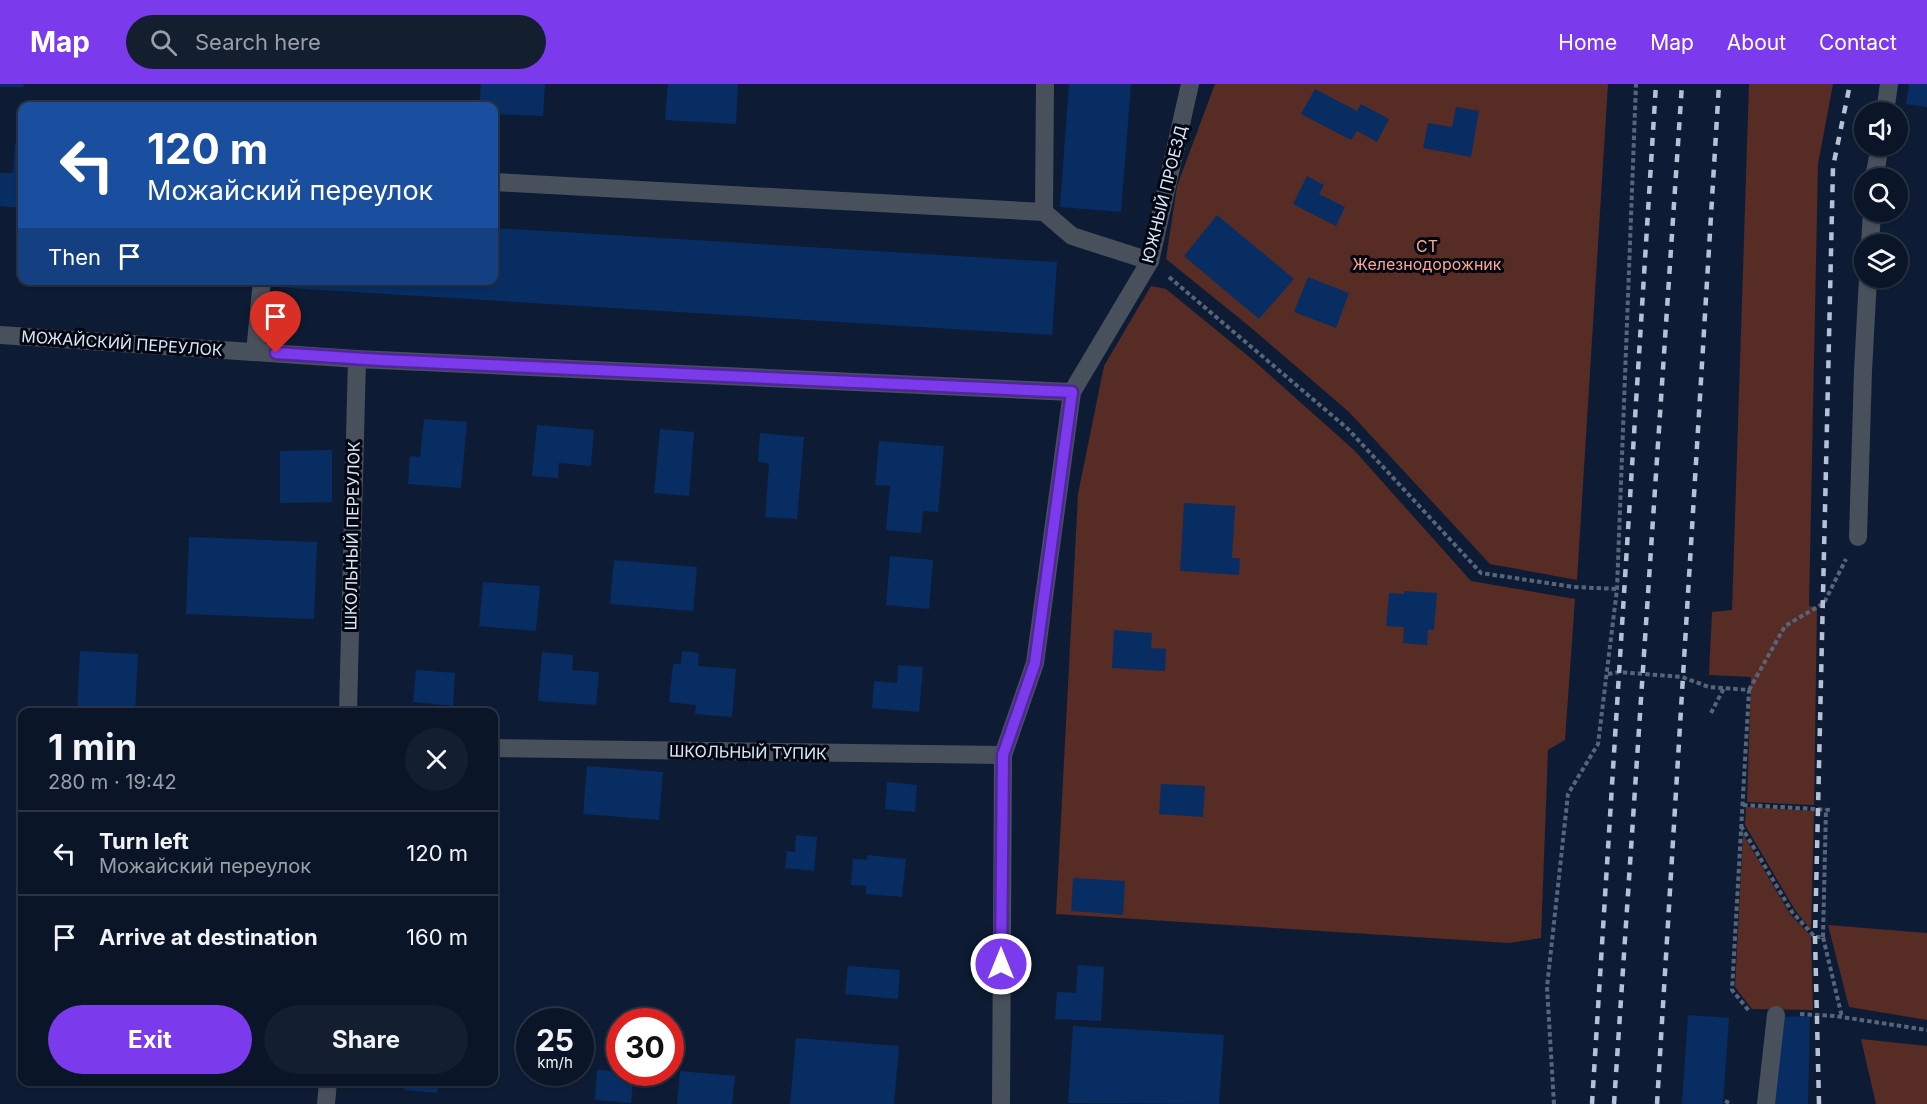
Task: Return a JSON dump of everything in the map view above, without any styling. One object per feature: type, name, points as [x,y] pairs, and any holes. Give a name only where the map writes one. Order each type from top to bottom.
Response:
[{"type":"street","points":[[1044,212],[1045,84]]},
{"type":"street","name":"ЮЖНЫЙ ПРОЕЗД","points":[[1000,1104],[1003,755],[1035,663],[1072,392],[1150,261],[1190,84]]},
{"type":"street","points":[[1887,102],[1890,84]]},
{"type":"street","points":[[498,182],[1044,212],[1072,236],[1150,261]]},
{"type":"street","points":[[255,352],[262,285]]},
{"type":"street","points":[[1857,537],[1867,288]]},
{"type":"street","name":"МОЖАЙСКИЙ ПЕРЕУЛОК","points":[[0,335],[357,359],[1072,392]]},
{"type":"street","name":"ШКОЛЬНЫЙ ПЕРЕУЛОК","points":[[348,708],[357,359]]},
{"type":"street","name":"ШКОЛЬНЫЙ ТУПИК","points":[[498,748],[1003,755]]},
{"type":"street","points":[[1766,1104],[1776,1015]]},
{"type":"street","points":[[326,1104],[328,1086]]},
{"type":"path","points":[[1554,1104],[1547,987],[1569,794],[1598,744],[1617,589],[1636,84]]},
{"type":"path","points":[[1150,261],[1348,429],[1480,573],[1574,587],[1617,589]]},
{"type":"path","points":[[1750,1013],[1732,990],[1749,690],[1785,626],[1824,603],[1857,537]]},
{"type":"path","points":[[1608,674],[1619,672],[1683,677],[1709,687],[1749,690]]},
{"type":"path","points":[[1711,713],[1724,688]]},
{"type":"path","points":[[1743,805],[1832,810]]},
{"type":"path","points":[[1826,809],[1823,937],[1842,1017],[1927,1030]]},
{"type":"path","points":[[1741,825],[1792,912],[1815,937],[1823,937]]},
{"type":"path","points":[[1725,1101],[1732,1104]]},
{"type":"green space","name":"СТ Железнодорожник","points":[[1215,84],[1608,84],[1577,580],[1490,564],[1349,412],[1249,326],[1166,259],[1177,186]]},
{"type":"green space","points":[[1749,84],[1833,84],[1818,164],[1809,606],[1817,607],[1814,805],[1747,802],[1751,677],[1709,675],[1712,612],[1732,610]]},
{"type":"green space","points":[[1151,286],[1166,289],[1253,360],[1354,450],[1471,581],[1575,599],[1565,740],[1548,750],[1541,938],[1509,943],[1056,914],[1078,494],[1104,366]]},
{"type":"green space","points":[[1746,807],[1814,811],[1811,930],[1795,910],[1745,825]]},
{"type":"green space","points":[[1743,834],[1790,914],[1811,936],[1813,1010],[1752,1009],[1735,987]]},
{"type":"green space","points":[[1828,925],[1927,933],[1927,1020],[1849,1007]]},
{"type":"green space","points":[[1861,1039],[1927,1046],[1927,1104],[1876,1104]]},
{"type":"building","points":[[0,84],[23,84],[24,87],[0,87]]},
{"type":"building","points":[[481,84],[545,84],[543,116],[498,114],[498,102],[479,102]]},
{"type":"building","points":[[668,84],[738,84],[736,124],[665,120]]},
{"type":"building","points":[[1069,84],[1131,84],[1121,212],[1060,207]]},
{"type":"building","points":[[1909,84],[1927,84],[1927,107],[1908,104],[1906,102]]},
{"type":"building","points":[[1315,89],[1357,111],[1361,104],[1389,119],[1377,142],[1357,131],[1351,140],[1301,114]]},
{"type":"building","points":[[1456,107],[1479,111],[1471,157],[1423,148],[1428,123],[1452,127]]},
{"type":"building","points":[[15,143],[18,143],[18,208],[0,206],[0,173],[13,173]]},
{"type":"building","points":[[1307,176],[1324,185],[1319,194],[1345,207],[1336,226],[1293,204]]},
{"type":"building","points":[[1217,215],[1294,279],[1259,319],[1184,256]]},
{"type":"building","points":[[498,228],[1057,262],[1052,335],[289,288],[289,285],[498,285]]},
{"type":"building","points":[[1308,277],[1349,293],[1336,328],[1294,312]]},
{"type":"building","points":[[424,419],[467,422],[461,488],[408,484],[410,456],[420,457]]},
{"type":"building","points":[[537,425],[594,430],[591,466],[559,463],[558,478],[532,476]]},
{"type":"building","points":[[660,429],[694,432],[689,496],[654,493]]},
{"type":"building","points":[[760,433],[804,437],[797,519],[765,517],[769,463],[758,462]]},
{"type":"building","points":[[879,441],[944,446],[938,512],[923,511],[921,533],[886,530],[890,486],[875,485]]},
{"type":"building","points":[[332,450],[332,502],[280,503],[280,451]]},
{"type":"building","points":[[1184,503],[1235,506],[1232,558],[1240,558],[1239,575],[1180,571]]},
{"type":"building","points":[[189,537],[317,542],[314,619],[186,614]]},
{"type":"building","points":[[890,556],[933,560],[929,609],[886,605]]},
{"type":"building","points":[[614,560],[697,567],[693,611],[610,604]]},
{"type":"building","points":[[483,582],[540,586],[536,631],[479,626]]},
{"type":"building","points":[[1404,591],[1437,593],[1434,630],[1428,630],[1427,645],[1403,643],[1404,627],[1386,626],[1389,593],[1404,594]]},
{"type":"building","points":[[1114,630],[1152,633],[1151,648],[1166,649],[1165,671],[1112,668]]},
{"type":"building","points":[[80,651],[138,654],[135,708],[77,708]]},
{"type":"building","points":[[682,651],[699,653],[698,666],[736,669],[732,717],[695,714],[696,705],[669,702],[673,664],[681,664]]},
{"type":"building","points":[[542,652],[573,655],[572,670],[599,672],[596,705],[538,701]]},
{"type":"building","points":[[898,665],[923,667],[919,712],[872,708],[874,681],[897,683]]},
{"type":"building","points":[[416,670],[455,673],[453,706],[413,702]]},
{"type":"building","points":[[587,766],[663,772],[659,820],[583,814]]},
{"type":"building","points":[[887,782],[917,785],[915,812],[885,809]]},
{"type":"building","points":[[1161,784],[1205,786],[1203,817],[1159,814]]},
{"type":"building","points":[[796,835],[817,837],[814,871],[785,868],[787,851],[795,852]]},
{"type":"building","points":[[867,855],[906,859],[902,897],[866,894],[866,886],[851,885],[853,859],[867,860]]},
{"type":"building","points":[[1073,878],[1125,881],[1123,915],[1071,911]]},
{"type":"building","points":[[1078,965],[1104,967],[1101,1021],[1055,1019],[1057,992],[1076,993]]},
{"type":"building","points":[[848,966],[900,970],[898,999],[845,994]]},
{"type":"building","points":[[1688,1015],[1729,1018],[1723,1104],[1682,1104]]},
{"type":"building","points":[[1810,1016],[1808,1104],[1774,1104],[1779,1017]]},
{"type":"building","points":[[1073,1026],[1224,1035],[1219,1104],[1068,1103]]},
{"type":"building","points":[[796,1038],[899,1046],[894,1104],[790,1104]]},
{"type":"building","points":[[597,1070],[606,1070],[606,1086],[633,1086],[631,1103],[595,1100]]},
{"type":"building","points":[[684,1071],[735,1076],[732,1104],[677,1104],[679,1086],[684,1086]]},
{"type":"building","points":[[404,1086],[438,1086],[437,1093],[404,1090]]},
{"type":"railway","points":[[1592,1104],[1656,84]]},
{"type":"railway","points":[[1614,1104],[1682,84]]},
{"type":"railway","points":[[1657,1104],[1719,84]]},
{"type":"railway","points":[[1819,1104],[1815,937],[1833,167],[1850,84]]},
{"type":"route","points":[[276,353],[381,360],[1072,392],[1035,663],[1003,755],[1001,964]]}]
